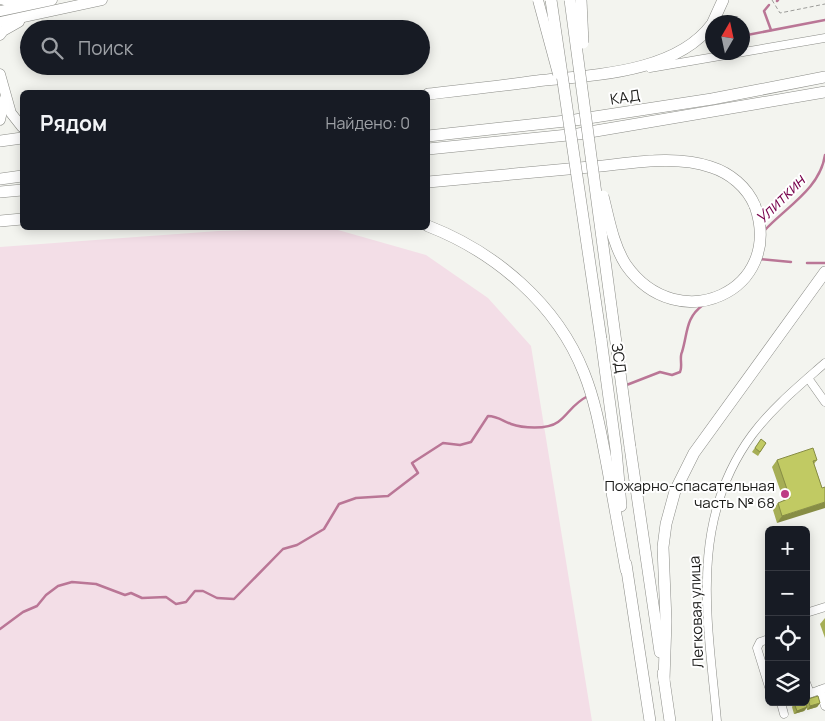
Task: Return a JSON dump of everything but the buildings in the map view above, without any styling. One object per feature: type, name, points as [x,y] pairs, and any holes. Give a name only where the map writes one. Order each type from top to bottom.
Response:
[{"type":"highway","name":"ЗСД","points":[[551,0],[616,450],[626,570],[650,721]]},
{"type":"highway","name":"ЗСД","points":[[570,0],[630,447],[670,721]]},
{"type":"highway","points":[[581,0],[585,105]]},
{"type":"highway","points":[[716,15],[723,0]]},
{"type":"highway","points":[[430,94],[601,74],[645,65],[671,56],[699,38],[705,32]]},
{"type":"highway","name":"КАД","points":[[430,136],[575,120],[712,98],[825,77]]},
{"type":"highway","name":"КАД","points":[[430,150],[578,134],[825,92]]},
{"type":"highway","points":[[0,141],[20,138]]},
{"type":"highway","points":[[430,182],[594,167],[639,163],[682,162],[710,167],[736,181],[755,206],[761,226],[758,251],[749,272],[740,283],[718,297],[705,301],[674,300],[649,288],[625,263],[614,238],[594,167],[590,151]]},
{"type":"highway","points":[[0,179],[20,176]]},
{"type":"highway","points":[[0,192],[20,190]]},
{"type":"highway","points":[[0,222],[20,219]]},
{"type":"highway","points":[[0,222],[20,223]]},
{"type":"highway","points":[[430,227],[476,249],[514,278],[540,302],[558,325],[584,372],[599,421],[626,570]]},
{"type":"highway","points":[[664,680],[666,621],[663,547],[666,524],[676,491],[694,453],[825,272]]},
{"type":"main road","points":[[0,11],[51,0]]},
{"type":"main road","points":[[0,22],[102,0]]},
{"type":"main road","points":[[538,0],[566,107]]},
{"type":"main road","points":[[24,20],[44,12]]},
{"type":"main road","points":[[0,35],[11,25],[20,21]]},
{"type":"main road","points":[[0,74],[11,113],[20,124]]},
{"type":"main road","points":[[0,120],[5,97]]},
{"type":"street","points":[[1,0],[11,3],[25,0]]},
{"type":"street","points":[[601,74],[686,63],[825,38]]},
{"type":"street","name":"Легковая улица","points":[[717,721],[706,580],[708,542],[716,505],[736,458],[753,434],[782,402],[825,363]]},
{"type":"street","points":[[808,378],[825,402]]},
{"type":"street","points":[[810,612],[825,607]]},
{"type":"street","points":[[765,640],[760,642],[757,648],[765,674]]},
{"type":"street","points":[[810,693],[822,689],[825,706]]},
{"type":"street","points":[[782,706],[784,714]]},
{"type":"path","points":[[772,0],[780,13],[825,4]]},
{"type":"shaded area","points":[[338,230],[426,255],[488,298],[531,346],[592,721],[0,721],[0,247],[218,231]]},
{"type":"waterway","points":[[769,5],[764,11],[771,30]]},
{"type":"waterway","points":[[750,34],[825,20]]},
{"type":"waterway","name":"Улиткин","points":[[764,231],[809,188],[822,167],[825,155]]},
{"type":"waterway","points":[[760,259],[791,262]]},
{"type":"waterway","points":[[807,263],[825,263]]},
{"type":"waterway","points":[[624,386],[660,372],[672,375],[680,372],[681,354],[688,326],[693,315],[703,305]]},
{"type":"waterway","points":[[0,629],[23,612],[37,606],[46,595],[58,586],[72,582],[96,584],[125,595],[131,593],[142,598],[166,597],[176,604],[186,602],[195,591],[203,591],[217,598],[234,599],[283,549],[297,545],[324,529],[339,504],[356,498],[388,496],[418,473],[412,463],[443,443],[460,445],[471,442],[488,416],[521,426],[548,426],[558,422],[578,402],[588,396]]},
{"type":"place","name":"Пожарно-спасательная часть № 68","points":[[785,494]]}]
